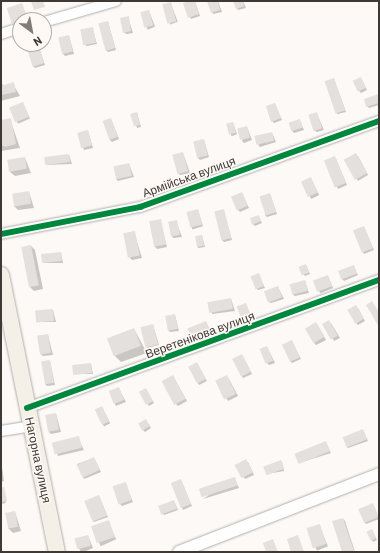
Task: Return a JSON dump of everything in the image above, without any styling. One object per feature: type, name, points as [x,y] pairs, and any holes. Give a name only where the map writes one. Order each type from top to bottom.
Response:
[{"type":"main road","name":"Нагорна вулиця","points":[[1,274],[57,552]]},
{"type":"street","points":[[52,20],[116,1]]},
{"type":"street","points":[[1,34],[12,31]]},
{"type":"street","name":"Армійська вулиця","points":[[1,234],[140,207],[379,121]]},
{"type":"street","name":"Веретенікова вулиця","points":[[27,408],[379,280]]},
{"type":"street","points":[[1,431],[31,426]]},
{"type":"street","points":[[179,552],[379,474]]},
{"type":"building","points":[[31,1],[43,1],[45,7],[34,10]]},
{"type":"building","points":[[195,1],[199,14],[188,18],[183,3]]},
{"type":"building","points":[[207,1],[218,1],[220,10],[211,13]]},
{"type":"building","points":[[233,1],[243,1],[244,6],[236,9]]},
{"type":"building","points":[[171,2],[176,21],[167,24],[162,4]]},
{"type":"building","points":[[22,3],[25,12],[12,12],[12,23],[7,8]]},
{"type":"building","points":[[149,10],[153,25],[144,28],[140,12]]},
{"type":"building","points":[[129,16],[131,31],[123,33],[120,18]]},
{"type":"building","points":[[108,21],[115,48],[106,51],[98,24]]},
{"type":"building","points":[[93,27],[96,43],[83,45],[80,29]]},
{"type":"building","points":[[69,35],[73,52],[62,54],[58,37]]},
{"type":"building","points":[[28,52],[41,52],[44,63],[33,67]]},
{"type":"building","points":[[361,77],[366,88],[358,92],[353,81]]},
{"type":"building","points":[[334,78],[345,110],[336,113],[325,81]]},
{"type":"building","points":[[14,82],[16,92],[1,95],[1,86]]},
{"type":"building","points":[[379,94],[379,103],[366,107],[364,99]]},
{"type":"building","points":[[23,102],[29,117],[15,122],[9,108]]},
{"type":"building","points":[[275,103],[281,118],[271,122],[266,106]]},
{"type":"building","points":[[137,112],[140,125],[134,126],[130,114]]},
{"type":"building","points":[[317,112],[322,128],[313,131],[308,115]]},
{"type":"building","points":[[11,118],[16,144],[5,147],[1,145],[1,120]]},
{"type":"building","points":[[111,118],[118,137],[109,140],[103,121]]},
{"type":"building","points":[[300,119],[303,128],[291,131],[289,123]]},
{"type":"building","points":[[233,122],[236,133],[229,134],[226,124]]},
{"type":"building","points":[[247,126],[250,138],[240,140],[237,128]]},
{"type":"building","points":[[88,130],[92,146],[81,148],[77,133]]},
{"type":"building","points":[[272,132],[274,141],[256,145],[254,136]]},
{"type":"building","points":[[204,139],[208,156],[197,158],[193,141]]},
{"type":"building","points":[[183,152],[188,171],[178,174],[172,155]]},
{"type":"building","points":[[356,153],[367,173],[355,180],[344,160]]},
{"type":"building","points":[[69,154],[70,162],[45,165],[44,157]]},
{"type":"building","points":[[335,156],[346,183],[335,187],[324,160]]},
{"type":"building","points":[[25,157],[27,169],[9,172],[7,160]]},
{"type":"building","points":[[129,163],[132,176],[116,179],[113,167]]},
{"type":"building","points":[[311,177],[318,193],[308,197],[301,181]]},
{"type":"building","points":[[29,191],[31,204],[14,206],[12,194]]},
{"type":"building","points":[[242,192],[248,206],[237,210],[231,197]]},
{"type":"building","points":[[270,193],[276,212],[266,215],[260,196]]},
{"type":"building","points":[[198,209],[202,224],[191,228],[186,212]]},
{"type":"building","points":[[224,209],[231,238],[222,241],[214,211]]},
{"type":"building","points":[[259,215],[261,221],[252,225],[250,218]]},
{"type":"building","points":[[161,219],[166,245],[154,247],[149,221]]},
{"type":"building","points":[[177,220],[180,235],[171,236],[168,222]]},
{"type":"building","points":[[364,226],[373,248],[362,253],[353,230]]},
{"type":"building","points":[[135,231],[140,256],[128,258],[123,233]]},
{"type":"building","points":[[202,235],[204,246],[197,247],[195,236]]},
{"type":"building","points":[[31,245],[39,285],[29,287],[21,247]]},
{"type":"building","points":[[61,252],[62,261],[42,263],[41,254]]},
{"type":"building","points":[[306,264],[309,272],[302,275],[299,267]]},
{"type":"building","points":[[354,265],[357,273],[341,279],[338,271]]},
{"type":"building","points":[[259,273],[264,286],[256,289],[251,276]]},
{"type":"building","points":[[328,275],[332,286],[317,292],[313,280]]},
{"type":"building","points":[[305,280],[308,291],[292,295],[290,284]]},
{"type":"building","points":[[278,286],[282,297],[268,302],[264,291]]},
{"type":"building","points":[[231,298],[233,309],[209,313],[207,302]]},
{"type":"building","points":[[372,301],[379,312],[379,327],[366,305]]},
{"type":"building","points":[[246,303],[251,316],[242,320],[237,307]]},
{"type":"building","points":[[356,305],[364,319],[355,324],[347,310]]},
{"type":"building","points":[[53,309],[54,321],[36,323],[35,311]]},
{"type":"building","points":[[175,314],[178,329],[168,331],[165,316]]},
{"type":"building","points":[[329,320],[338,336],[331,340],[322,324]]},
{"type":"building","points":[[206,321],[210,331],[192,339],[187,328]]},
{"type":"building","points":[[316,322],[325,337],[314,343],[305,329]]},
{"type":"building","points":[[153,324],[158,344],[145,348],[140,327]]},
{"type":"building","points":[[134,328],[141,346],[114,356],[107,338]]},
{"type":"building","points":[[48,334],[51,353],[40,354],[37,336]]},
{"type":"building","points":[[292,340],[300,357],[290,362],[282,345]]},
{"type":"building","points":[[267,346],[273,361],[266,364],[260,349]]},
{"type":"building","points":[[242,354],[251,372],[241,377],[232,359]]},
{"type":"building","points":[[50,360],[54,383],[45,384],[41,362]]},
{"type":"building","points":[[197,362],[206,379],[197,383],[188,367]]},
{"type":"building","points":[[91,363],[92,373],[73,375],[72,365]]},
{"type":"building","points":[[173,375],[186,399],[174,405],[162,381]]},
{"type":"building","points":[[227,375],[236,394],[224,400],[215,380]]},
{"type":"building","points":[[119,387],[124,400],[114,404],[109,391]]},
{"type":"building","points":[[146,388],[153,401],[146,405],[139,392]]},
{"type":"building","points":[[102,406],[109,421],[102,425],[95,409]]},
{"type":"building","points":[[56,413],[59,430],[48,432],[45,415]]},
{"type":"building","points":[[146,419],[150,426],[142,430],[138,424]]},
{"type":"building","points":[[363,429],[367,439],[347,447],[343,437]]},
{"type":"building","points":[[79,436],[82,448],[55,454],[52,443]]},
{"type":"building","points":[[326,441],[330,451],[299,464],[294,454]]},
{"type":"building","points":[[94,457],[100,470],[83,478],[77,465]]},
{"type":"building","points":[[246,459],[253,472],[242,478],[235,465]]},
{"type":"building","points":[[281,460],[284,468],[266,475],[263,467]]},
{"type":"building","points":[[235,477],[238,486],[202,497],[199,489]]},
{"type":"building","points":[[181,479],[191,504],[181,508],[171,483]]},
{"type":"building","points":[[126,482],[132,500],[119,504],[113,486]]},
{"type":"building","points":[[4,487],[7,501],[1,502],[1,488]]},
{"type":"building","points":[[99,495],[107,515],[92,521],[84,501]]},
{"type":"building","points":[[174,500],[177,508],[161,514],[158,506]]},
{"type":"building","points":[[373,503],[379,517],[364,523],[358,509]]},
{"type":"building","points":[[15,511],[18,527],[8,529],[5,513]]},
{"type":"building","points":[[343,518],[354,551],[351,552],[342,552],[332,521]]},
{"type":"building","points":[[109,520],[115,537],[97,543],[91,526]]},
{"type":"building","points":[[320,524],[326,544],[313,548],[307,528]]},
{"type":"building","points":[[372,529],[376,538],[371,541],[367,531]]},
{"type":"building","points":[[88,535],[91,546],[77,549],[74,539]]},
{"type":"building","points":[[298,535],[304,552],[291,552],[287,539]]},
{"type":"building","points":[[273,539],[278,552],[266,552],[263,543]]},
{"type":"cycle path","points":[[1,234],[140,207],[379,121]]},
{"type":"cycle path","points":[[27,408],[379,280]]}]
